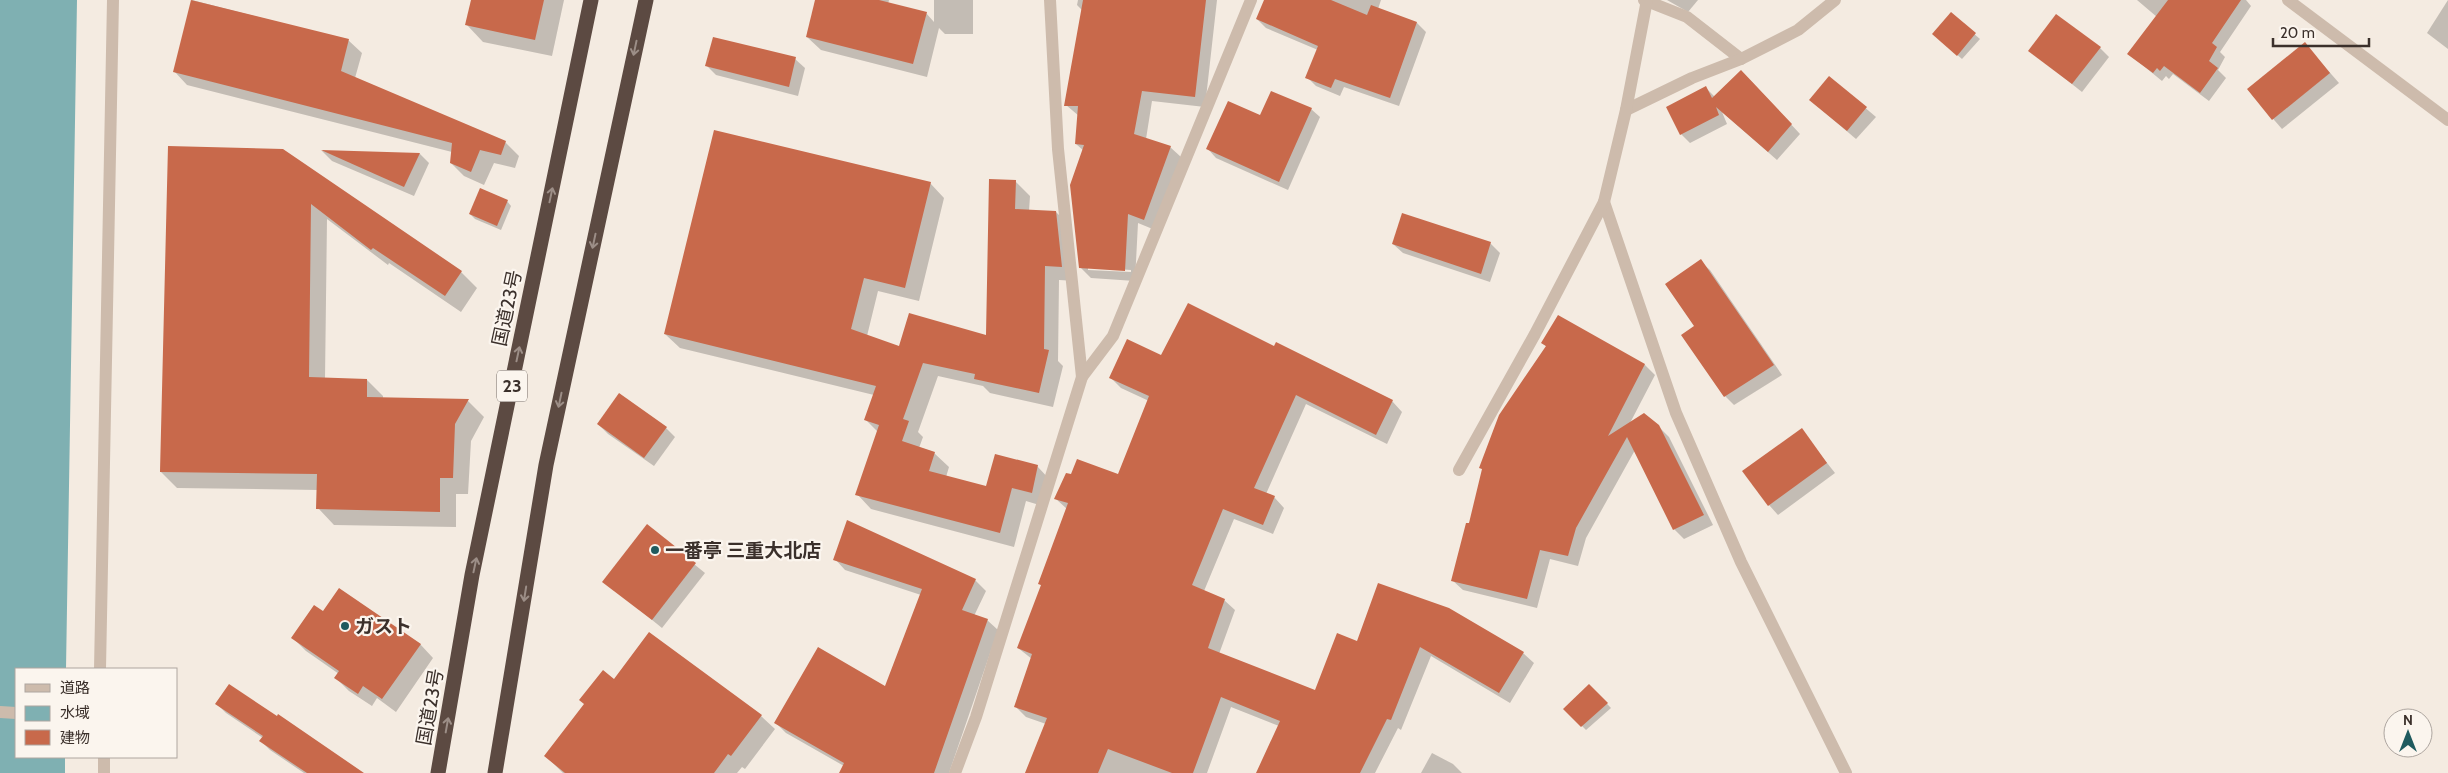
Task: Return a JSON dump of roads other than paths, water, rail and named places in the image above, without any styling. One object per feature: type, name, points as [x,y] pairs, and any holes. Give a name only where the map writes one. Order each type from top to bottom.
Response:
[{"type":"highway","name":"国道23号","points":[[438,773],[472,575],[591,0]]},
{"type":"highway","points":[[495,773],[546,464],[646,0]]},
{"type":"street","points":[[100,668],[113,0]]},
{"type":"street","points":[[1050,0],[1058,149],[1082,377]]},
{"type":"street","points":[[955,773],[976,717],[1082,377],[1113,336],[1251,0]]},
{"type":"street","points":[[1459,470],[1535,334],[1604,202],[1626,110],[1646,0],[1687,17],[1741,59]]},
{"type":"street","points":[[1626,110],[1692,78],[1741,59],[1798,30],[1835,0]]},
{"type":"street","points":[[2288,0],[2448,120]]},
{"type":"street","points":[[1604,202],[1676,413],[1741,562],[1846,773]]},
{"type":"street","points":[[0,712],[15,713]]},
{"type":"street","points":[[104,758],[104,773]]},
{"type":"water","points":[[0,0],[77,0],[66,668],[15,668],[15,758],[65,758],[65,773],[0,773]]},
{"type":"place","name":"一番亭 三重大北店","points":[[655,550]]},
{"type":"place","name":"ガスト","points":[[345,626]]}]
